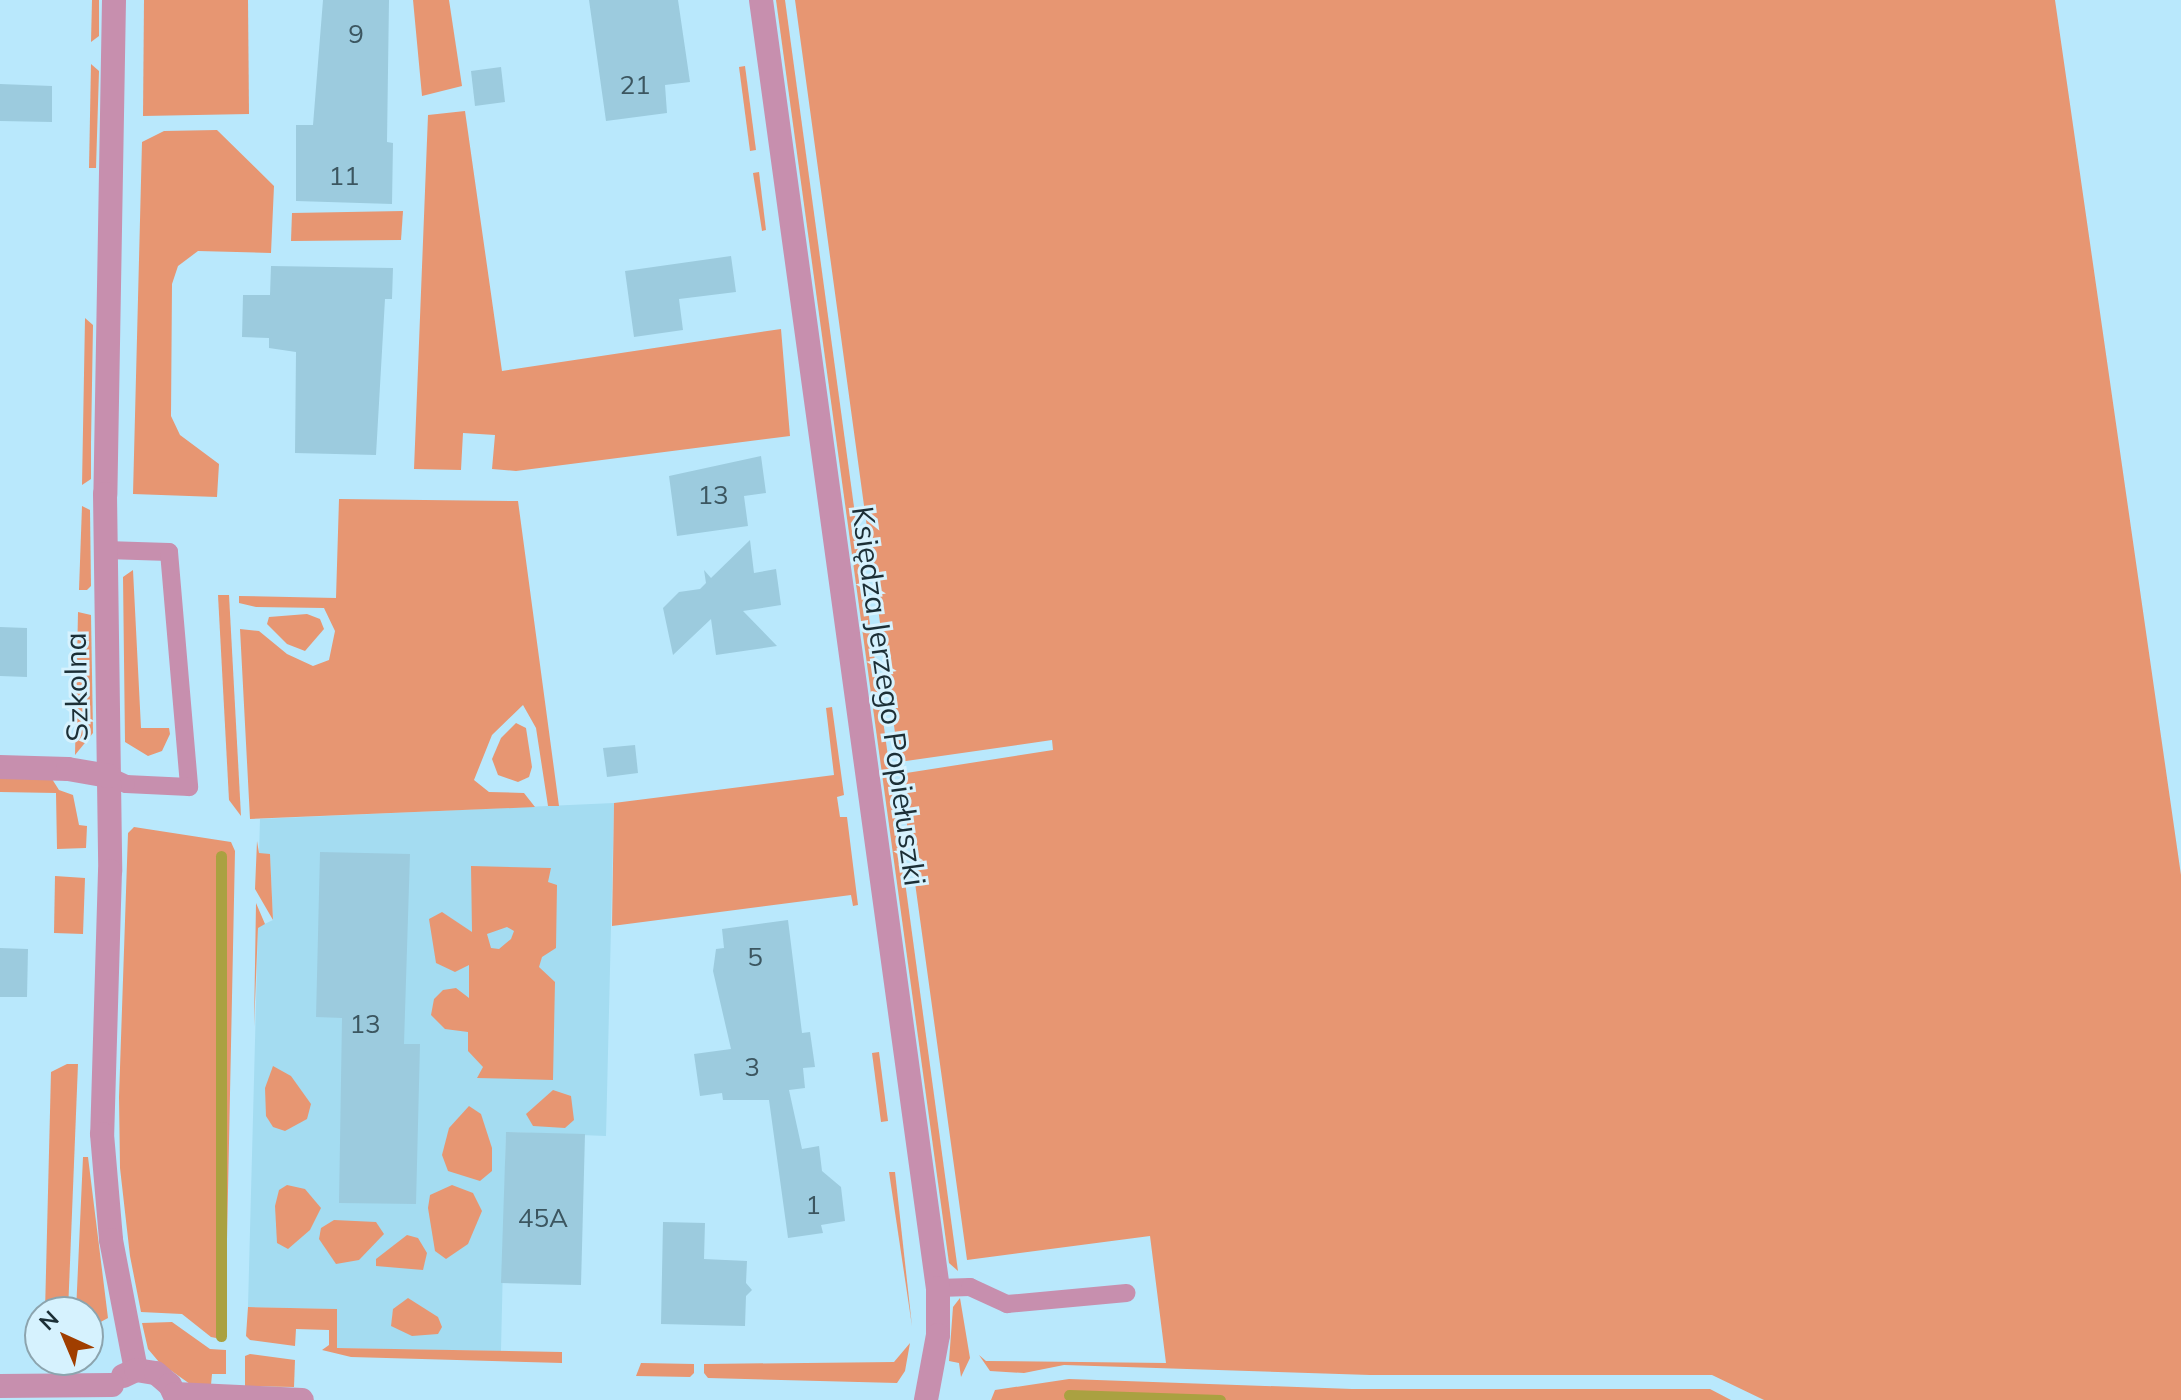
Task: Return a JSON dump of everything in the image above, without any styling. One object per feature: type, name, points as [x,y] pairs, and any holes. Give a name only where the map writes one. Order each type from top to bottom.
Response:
[{"type":"street","name":"Szkolna","points":[[114,0],[106,550],[109,776],[102,1134],[111,1240],[136,1370]]},
{"type":"street","name":"Księdza Jerzego Popiełuszki","points":[[761,0],[938,1288],[938,1335],[926,1400]]},
{"type":"street","points":[[0,767],[68,769],[109,776]]},
{"type":"street","points":[[0,1386],[109,1392],[136,1370],[164,1378],[176,1397],[302,1400]]},
{"type":"lane","points":[[106,550],[169,552],[189,787],[126,784],[109,776]]},
{"type":"lane","points":[[938,1288],[970,1287],[1007,1304],[1126,1293]]},
{"type":"shaded area","points":[[92,0],[99,0],[99,36],[91,42]]},
{"type":"shaded area","points":[[144,0],[248,0],[249,114],[143,116]]},
{"type":"shaded area","points":[[413,0],[449,0],[462,86],[422,96]]},
{"type":"shaded area","points":[[776,0],[785,0],[958,1271],[949,1263]]},
{"type":"shaded area","points":[[795,0],[2055,0],[2181,875],[2181,1400],[1764,1400],[1712,1375],[1370,1375],[1064,1365],[1024,1373],[990,1371],[979,1355],[986,1361],[1166,1363],[1150,1236],[967,1260],[900,774],[1053,750],[1052,740],[899,762]]},
{"type":"shaded area","points":[[91,64],[99,71],[96,168],[89,168]]},
{"type":"shaded area","points":[[745,66],[756,150],[750,151],[739,67]]},
{"type":"shaded area","points":[[465,111],[502,371],[781,329],[790,436],[516,471],[492,469],[495,435],[463,433],[461,470],[414,469],[428,115]]},
{"type":"shaded area","points":[[217,130],[274,186],[271,253],[198,251],[178,266],[172,284],[171,416],[180,435],[219,464],[217,497],[133,494],[142,142],[164,131]]},
{"type":"shaded area","points":[[759,172],[766,230],[762,231],[753,173]]},
{"type":"shaded area","points":[[403,211],[401,240],[291,241],[292,213]]},
{"type":"shaded area","points":[[85,318],[93,325],[91,479],[82,485]]},
{"type":"shaded area","points":[[339,499],[518,501],[559,806],[548,806],[536,728],[523,705],[492,735],[474,780],[489,792],[524,793],[535,807],[250,819],[240,629],[259,631],[287,654],[313,666],[329,660],[335,631],[324,608],[256,607],[239,603],[239,596],[336,598]]},
{"type":"shaded area","points":[[82,506],[90,510],[91,586],[87,590],[79,590]]},
{"type":"shaded area","points":[[133,570],[141,728],[169,728],[170,734],[162,751],[148,756],[125,742],[123,577]]},
{"type":"shaded area","points":[[218,595],[229,595],[241,816],[229,800]]},
{"type":"shaded area","points":[[78,612],[91,615],[93,733],[75,755]]},
{"type":"shaded area","points":[[307,614],[320,619],[324,629],[305,651],[287,644],[267,624],[269,617]]},
{"type":"shaded area","points":[[832,707],[844,795],[837,797],[840,817],[847,817],[858,905],[853,906],[851,895],[612,926],[614,803],[834,775],[826,708]]},
{"type":"shaded area","points":[[516,723],[526,728],[532,767],[529,777],[518,782],[498,775],[492,759],[501,738]]},
{"type":"shaded area","points":[[0,779],[52,779],[59,790],[73,795],[79,825],[87,826],[86,848],[57,849],[56,793],[0,792]]},
{"type":"shaded area","points":[[614,803],[606,1136],[506,1132],[501,1351],[337,1348],[337,1309],[248,1307],[258,927],[273,920],[270,855],[259,854],[260,819]]},
{"type":"shaded area","points":[[134,827],[231,842],[235,851],[225,1337],[221,1339],[211,1337],[182,1314],[141,1312],[130,1256],[120,1168],[119,1097],[128,833]]},
{"type":"shaded area","points":[[257,841],[259,853],[270,854],[273,920],[255,889]]},
{"type":"shaded area","points":[[471,866],[551,868],[548,882],[557,885],[556,948],[542,957],[539,967],[555,982],[553,1080],[477,1078],[483,1067],[468,1051],[468,1032],[445,1029],[431,1015],[434,999],[443,990],[456,988],[469,998],[469,965],[455,972],[436,963],[429,919],[442,912],[472,932]],"holes":[[[507,927],[514,931],[511,939],[499,949],[491,948],[487,934]]]},
{"type":"shaded area","points":[[55,876],[85,878],[83,934],[54,933]]},
{"type":"shaded area","points":[[256,903],[265,924],[258,928],[254,1027]]},
{"type":"shaded area","points":[[879,1052],[888,1121],[881,1122],[872,1053]]},
{"type":"shaded area","points":[[67,1064],[78,1064],[69,1296],[45,1296],[51,1072]]},
{"type":"shaded area","points":[[273,1066],[291,1076],[311,1104],[307,1119],[285,1131],[273,1127],[266,1116],[265,1088]]},
{"type":"shaded area","points":[[553,1090],[571,1096],[574,1120],[565,1128],[533,1126],[526,1114]]},
{"type":"shaded area","points":[[469,1106],[481,1114],[492,1148],[492,1171],[480,1181],[448,1171],[442,1155],[449,1128]]},
{"type":"shaded area","points":[[83,1157],[88,1157],[108,1318],[104,1320],[104,1296],[77,1296]]},
{"type":"shaded area","points":[[889,1172],[895,1172],[912,1326]]},
{"type":"shaded area","points":[[287,1185],[305,1189],[321,1208],[310,1230],[288,1249],[277,1243],[275,1206],[279,1190]]},
{"type":"shaded area","points":[[452,1185],[473,1193],[482,1211],[468,1244],[446,1259],[435,1251],[428,1208],[430,1195]]},
{"type":"shaded area","points":[[334,1220],[376,1222],[384,1234],[359,1260],[336,1264],[319,1239],[321,1228]]},
{"type":"shaded area","points":[[407,1235],[418,1238],[427,1253],[423,1270],[376,1266],[376,1259]]},
{"type":"shaded area","points":[[408,1298],[438,1317],[442,1327],[438,1334],[412,1336],[391,1326],[393,1309]]},
{"type":"shaded area","points":[[960,1298],[970,1358],[961,1377],[959,1363],[949,1361],[953,1307]]},
{"type":"shaded area","points":[[248,1307],[337,1309],[337,1348],[562,1352],[562,1363],[351,1357],[322,1350],[329,1345],[329,1330],[296,1329],[295,1346],[250,1340],[246,1336]]},
{"type":"shaded area","points":[[172,1322],[210,1349],[226,1350],[226,1374],[212,1374],[211,1385],[190,1384],[159,1362],[148,1349],[142,1323]]},
{"type":"shaded area","points":[[910,1343],[905,1371],[897,1383],[708,1378],[704,1373],[704,1364],[894,1362]]},
{"type":"shaded area","points":[[245,1356],[295,1360],[294,1387],[245,1386]]},
{"type":"shaded area","points":[[641,1363],[694,1364],[694,1373],[690,1377],[636,1376]]},
{"type":"shaded area","points":[[1069,1379],[1352,1389],[1710,1389],[1731,1400],[991,1400],[995,1390]]},
{"type":"building","points":[[323,0],[389,0],[387,142],[393,143],[392,204],[296,201],[296,125],[313,125]]},
{"type":"building","points":[[589,0],[678,0],[690,82],[665,85],[667,113],[606,121]]},
{"type":"building","points":[[501,67],[505,102],[475,106],[471,71]]},
{"type":"building","points":[[0,84],[52,86],[52,122],[0,121]]},
{"type":"building","points":[[731,256],[736,292],[679,299],[683,330],[634,337],[625,271]]},
{"type":"building","points":[[271,266],[393,268],[392,299],[385,299],[376,455],[295,453],[296,352],[269,348],[269,338],[242,337],[243,295],[270,295]]},
{"type":"building","points":[[761,456],[766,493],[744,496],[748,526],[677,536],[669,476]]},
{"type":"building","points":[[750,540],[754,573],[776,569],[781,605],[743,611],[777,646],[716,655],[711,619],[673,655],[663,608],[679,592],[700,589],[706,583],[704,570],[711,578]]},
{"type":"building","points":[[0,627],[27,628],[27,677],[0,676]]},
{"type":"building","points":[[635,745],[638,773],[607,777],[603,748]]},
{"type":"building","points":[[320,852],[410,854],[404,1044],[420,1044],[416,1204],[339,1203],[342,1018],[316,1017]]},
{"type":"building","points":[[788,920],[802,1033],[810,1032],[815,1067],[803,1068],[805,1088],[789,1090],[802,1149],[819,1146],[822,1171],[841,1187],[845,1221],[821,1225],[823,1233],[788,1238],[769,1100],[723,1100],[722,1093],[700,1096],[694,1054],[731,1049],[713,971],[716,949],[724,948],[722,929]]},
{"type":"building","points":[[0,948],[28,949],[27,997],[0,997]]},
{"type":"building","points":[[506,1132],[585,1134],[581,1285],[501,1283]]},
{"type":"building","points":[[663,1222],[705,1223],[704,1259],[747,1261],[746,1283],[752,1290],[746,1296],[745,1326],[661,1324]]},
{"type":"waterway","points":[[221,856],[221,1336]]},
{"type":"waterway","points":[[1069,1395],[1220,1400]]}]
